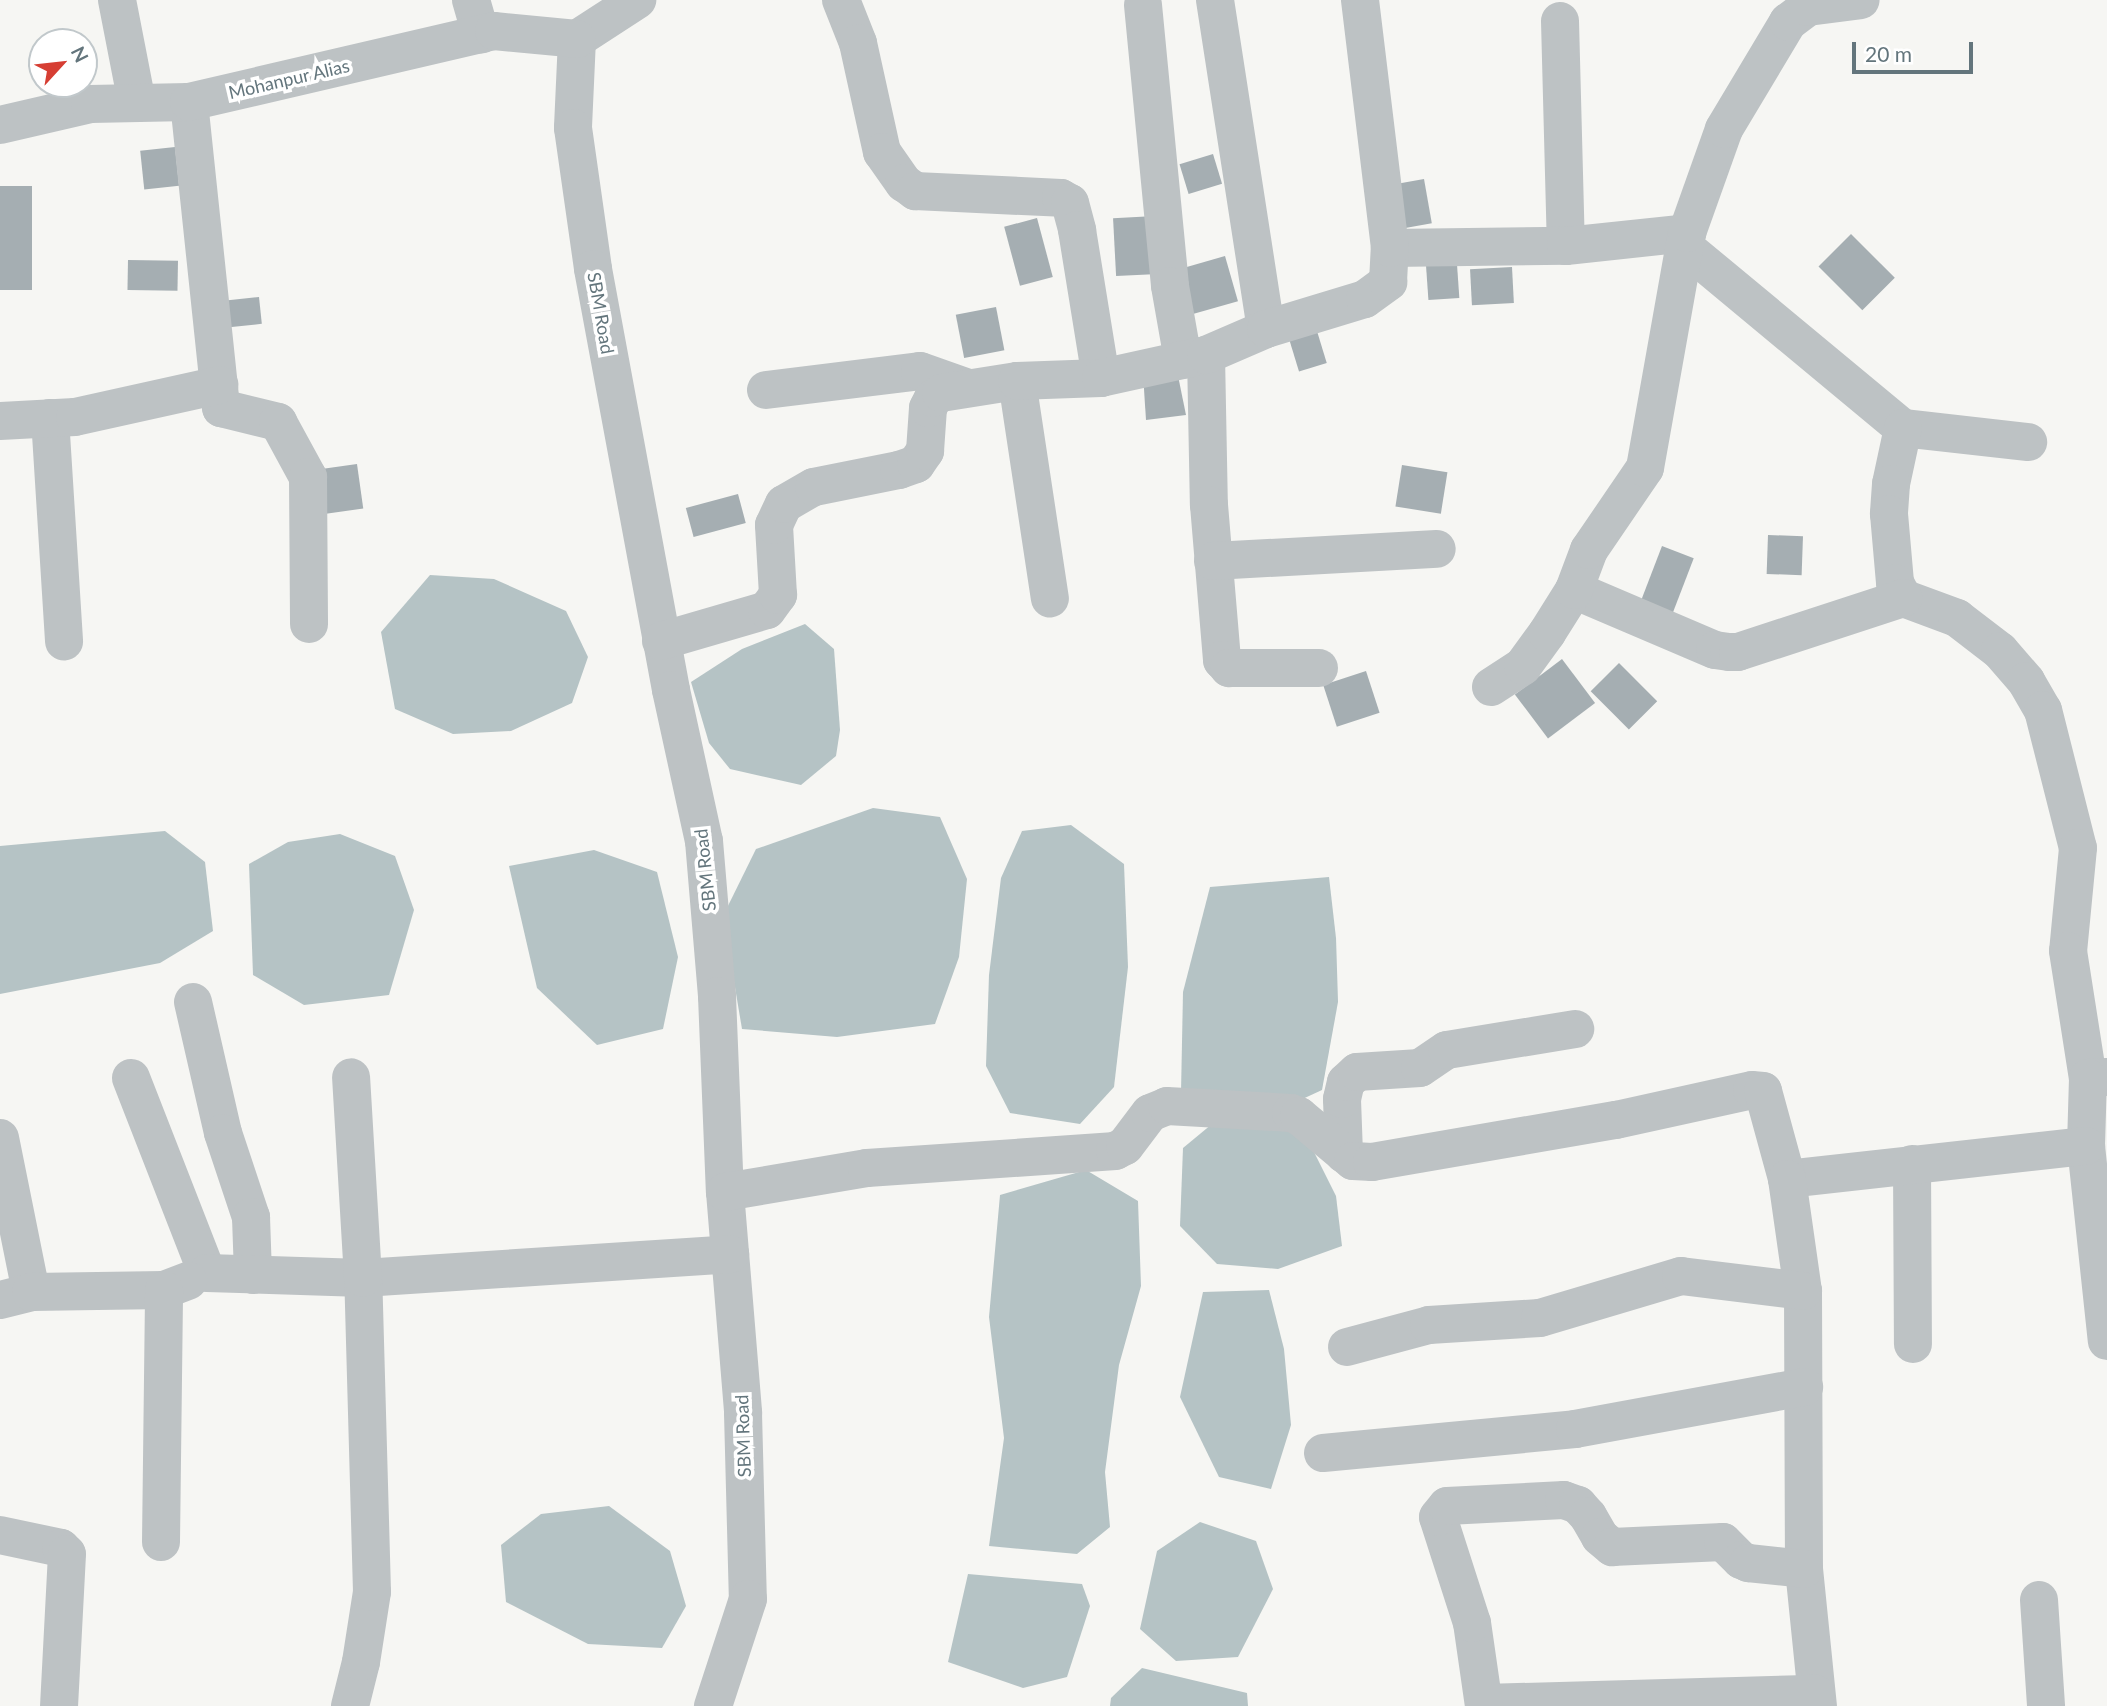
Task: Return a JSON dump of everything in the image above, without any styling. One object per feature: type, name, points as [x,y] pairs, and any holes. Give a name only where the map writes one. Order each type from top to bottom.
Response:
[{"type":"street","points":[[117,0],[137,103]]},
{"type":"street","points":[[577,39],[637,0]]},
{"type":"street","points":[[841,0],[858,43],[882,152],[904,183],[915,191],[1061,198],[1070,204],[1077,230],[1101,378]]},
{"type":"street","points":[[1215,0],[1266,329]]},
{"type":"street","points":[[662,641],[767,610],[778,595],[774,525],[784,504],[814,487],[900,470],[916,464],[925,451],[929,408],[933,398],[942,393],[1017,381],[1101,378],[1195,358],[1266,329],[1365,299],[1388,282],[1390,248],[1360,0]]},
{"type":"street","points":[[1492,687],[1523,666],[1574,590],[1589,550],[1645,468],[1687,241],[1724,129],[1788,22],[1808,7],[1861,0]]},
{"type":"street","points":[[1143,5],[1171,295],[1195,358],[1222,660],[1229,668],[1319,668]]},
{"type":"street","name":"Mohanpur Alias","points":[[0,125],[90,104],[189,102],[476,17],[494,31],[577,39]]},
{"type":"street","points":[[1560,21],[1566,246]]},
{"type":"street","name":"SBM Road","points":[[577,39],[575,141],[593,269],[662,641],[704,841],[717,996],[725,1192],[743,1413],[748,1598],[713,1706]]},
{"type":"street","points":[[189,102],[221,408],[278,422],[308,477],[309,624]]},
{"type":"street","points":[[1390,248],[1566,246],[1687,241],[1903,428],[2028,442]]},
{"type":"street","points":[[766,390],[920,371],[968,388]]},
{"type":"street","points":[[1017,381],[1050,598]]},
{"type":"street","points":[[0,421],[75,417],[219,385]]},
{"type":"street","points":[[50,418],[64,642]]},
{"type":"street","points":[[1903,428],[1891,484],[1889,514],[1895,583],[1903,598]]},
{"type":"street","points":[[1213,561],[1437,549]]},
{"type":"street","points":[[1574,590],[1715,650],[1729,652],[1738,652],[1903,598],[1957,618],[2000,651],[2026,681],[2043,710],[2078,848],[2068,951],[2097,1078],[2086,1146],[2107,1341]]},
{"type":"street","points":[[193,1002],[223,1133],[251,1217],[253,1275]]},
{"type":"street","points":[[1344,1154],[1342,1099],[1346,1082],[1357,1072],[1420,1068],[1447,1050],[1575,1029]]},
{"type":"street","points":[[350,1706],[361,1662],[372,1592],[363,1278],[351,1077]]},
{"type":"street","points":[[131,1078],[207,1273]]},
{"type":"street","points":[[725,1192],[867,1168],[1115,1151],[1125,1146],[1150,1113],[1167,1106],[1291,1113],[1299,1116],[1353,1161],[1372,1162],[1616,1120],[1752,1090],[1763,1091],[1767,1097],[1787,1179],[1803,1290],[1804,1569],[1817,1700],[1484,1704],[1472,1623],[1438,1517],[1447,1506],[1564,1500],[1578,1505],[1600,1537],[1612,1547],[1723,1542],[1741,1560],[1748,1563],[1804,1569]]},
{"type":"street","points":[[0,1138],[15,1296],[164,1290],[207,1273],[363,1278],[730,1254]]},
{"type":"street","points":[[1787,1179],[2086,1146]]},
{"type":"street","points":[[1912,1164],[1913,1344]]},
{"type":"street","points":[[1347,1348],[1417,1327],[1540,1318],[1681,1276],[1803,1290]]},
{"type":"street","points":[[161,1542],[164,1290]]},
{"type":"street","points":[[1323,1452],[1575,1429],[1804,1387]]},
{"type":"street","points":[[0,1535],[61,1548],[67,1554],[59,1706]]},
{"type":"street","points":[[2039,1600],[2046,1706]]},
{"type":"shaded area","points":[[430,575],[494,579],[566,611],[588,657],[572,703],[511,731],[453,734],[395,709],[381,632]]},
{"type":"shaded area","points":[[805,624],[834,649],[840,730],[836,756],[801,785],[730,769],[709,743],[691,682],[742,649]]},
{"type":"shaded area","points":[[873,808],[940,817],[967,879],[959,957],[935,1024],[837,1037],[742,1029],[723,916],[756,849]]},
{"type":"shaded area","points":[[1071,825],[1124,864],[1128,967],[1114,1087],[1080,1124],[1010,1113],[986,1066],[989,975],[1001,878],[1022,831]]},
{"type":"shaded area","points":[[165,831],[205,862],[213,931],[160,963],[0,994],[0,846]]},
{"type":"shaded area","points":[[340,834],[395,856],[414,910],[389,995],[304,1005],[253,975],[249,864],[288,842]]},
{"type":"shaded area","points":[[594,850],[657,872],[678,957],[663,1029],[597,1045],[537,988],[509,866]]},
{"type":"shaded area","points":[[1329,877],[1336,938],[1338,1002],[1322,1090],[1268,1115],[1181,1093],[1183,992],[1210,887]]},
{"type":"shaded area","points":[[1212,1124],[1301,1126],[1336,1196],[1342,1246],[1278,1269],[1217,1264],[1180,1226],[1183,1148]]},
{"type":"shaded area","points":[[1086,1170],[1138,1201],[1141,1286],[1119,1365],[1105,1472],[1110,1527],[1077,1554],[989,1546],[1004,1438],[989,1317],[1000,1195]]},
{"type":"shaded area","points":[[1269,1290],[1284,1349],[1291,1425],[1271,1489],[1219,1477],[1180,1397],[1203,1292]]},
{"type":"shaded area","points":[[609,1506],[670,1551],[686,1606],[662,1648],[588,1644],[506,1602],[501,1545],[541,1514]]},
{"type":"shaded area","points":[[1200,1522],[1256,1541],[1273,1589],[1238,1657],[1176,1661],[1140,1629],[1157,1551]]},
{"type":"shaded area","points":[[968,1574],[1082,1584],[1090,1606],[1067,1677],[1023,1688],[948,1662]]},
{"type":"shaded area","points":[[1142,1668],[1247,1693],[1248,1706],[1110,1706],[1111,1698]]},
{"type":"building","points":[[175,147],[179,186],[144,189],[140,151]]},
{"type":"building","points":[[1213,154],[1222,184],[1189,194],[1180,164]]},
{"type":"building","points":[[1424,179],[1432,223],[1398,229],[1391,185]]},
{"type":"building","points":[[0,186],[32,186],[32,290],[0,290]]},
{"type":"building","points":[[1155,216],[1158,274],[1116,276],[1113,218]]},
{"type":"building","points":[[1037,218],[1053,277],[1020,286],[1004,227]]},
{"type":"building","points":[[1851,234],[1895,278],[1862,310],[1818,267]]},
{"type":"building","points":[[1456,250],[1459,298],[1428,300],[1425,252]]},
{"type":"building","points":[[1225,256],[1238,301],[1184,317],[1171,271]]},
{"type":"building","points":[[128,260],[178,261],[177,291],[127,290]]},
{"type":"building","points":[[1512,267],[1514,303],[1472,305],[1470,269]]},
{"type":"building","points":[[259,297],[262,324],[217,329],[214,302]]},
{"type":"building","points":[[996,307],[1004,350],[964,358],[956,315]]},
{"type":"building","points":[[1313,318],[1327,363],[1299,371],[1285,326]]},
{"type":"building","points":[[1176,366],[1186,415],[1146,420],[1143,374]]},
{"type":"building","points":[[357,464],[363,509],[321,515],[314,470]]},
{"type":"building","points":[[1402,465],[1447,472],[1441,514],[1395,506]]},
{"type":"building","points":[[738,494],[746,523],[694,537],[686,508]]},
{"type":"building","points":[[1768,535],[1803,536],[1802,575],[1767,574]]},
{"type":"building","points":[[1662,546],[1694,558],[1671,618],[1639,606]]},
{"type":"building","points":[[1562,659],[1595,703],[1548,738],[1515,695]]},
{"type":"building","points":[[1619,663],[1657,701],[1629,729],[1591,691]]},
{"type":"building","points":[[1366,671],[1380,713],[1337,727],[1323,685]]}]
